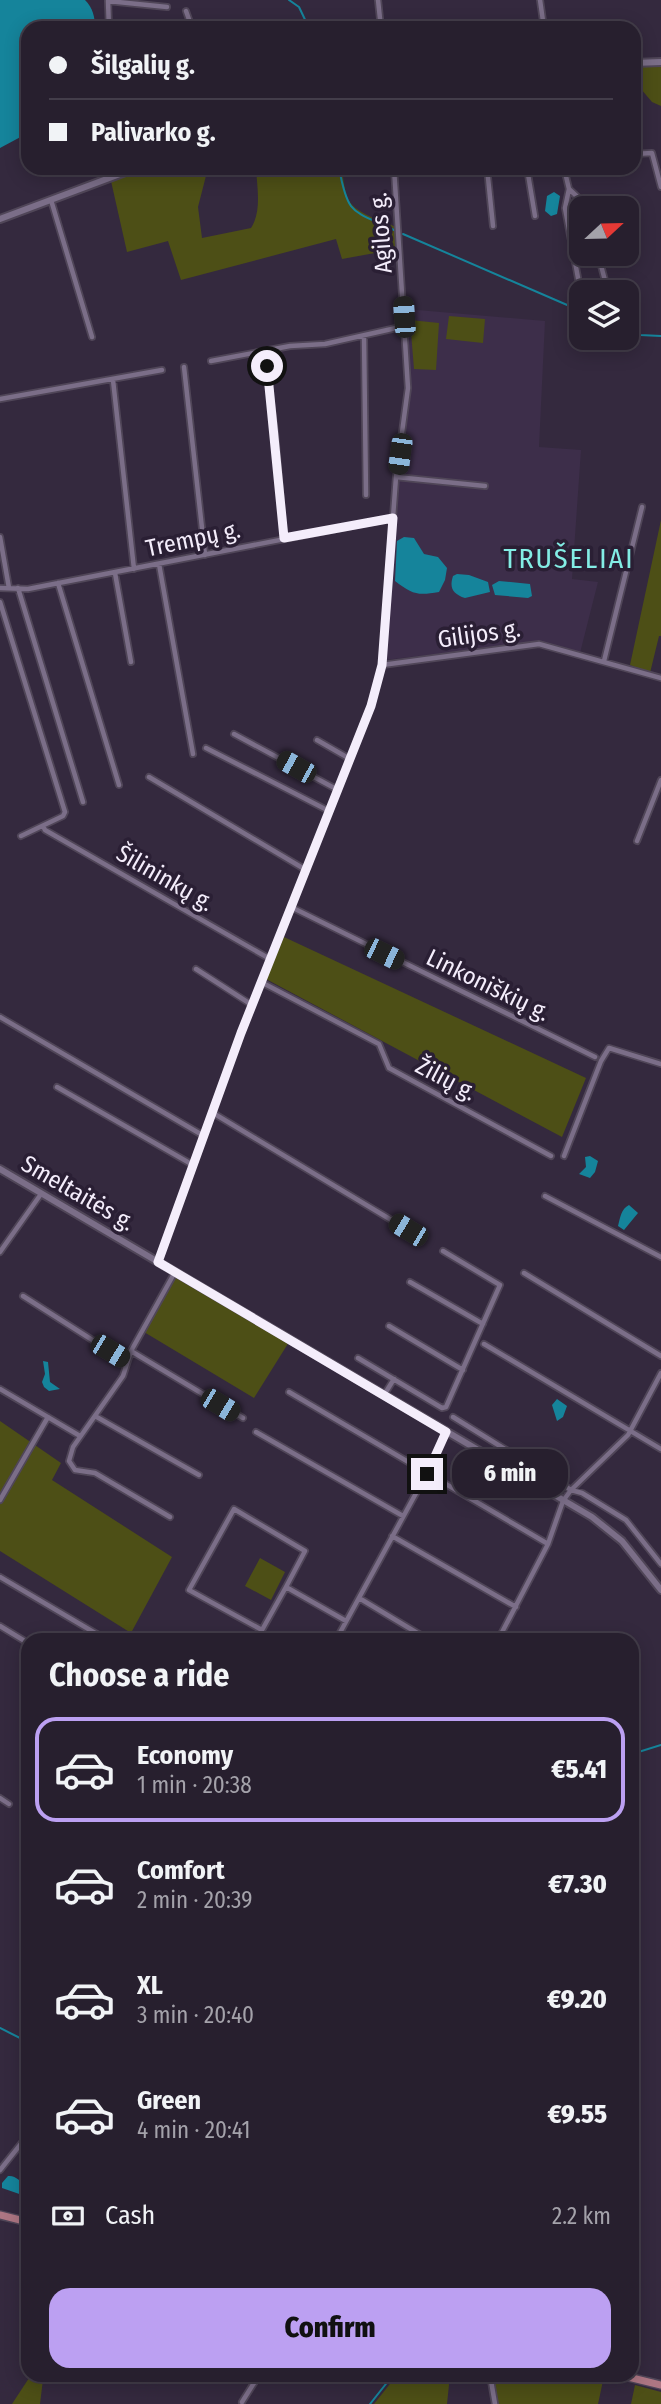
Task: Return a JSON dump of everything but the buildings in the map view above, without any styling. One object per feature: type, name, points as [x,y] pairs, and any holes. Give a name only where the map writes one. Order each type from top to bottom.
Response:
[{"type":"main road","points":[[641,63],[661,62]]},
{"type":"main road","points":[[0,219],[117,175]]},
{"type":"main road","name":"Smeltaitės g.","points":[[0,1169],[592,1517],[615,1535],[661,1590]]},
{"type":"main road","points":[[0,2215],[21,2220]]},
{"type":"main road","points":[[639,2380],[661,2385]]},
{"type":"street","points":[[378,0],[380,21]]},
{"type":"street","points":[[540,0],[543,21]]},
{"type":"street","points":[[109,21],[108,1],[167,7]]},
{"type":"street","points":[[186,11],[190,21]]},
{"type":"street","points":[[641,154],[652,153],[661,187]]},
{"type":"street","name":"Agilos g.","points":[[158,1262],[261,982],[371,706],[382,665],[393,518],[408,388],[394,175]]},
{"type":"street","points":[[488,175],[493,226]]},
{"type":"street","points":[[528,175],[534,216]]},
{"type":"street","points":[[566,175],[569,189],[565,208],[578,280]]},
{"type":"street","points":[[569,189],[576,196]]},
{"type":"street","points":[[51,200],[92,337]]},
{"type":"street","points":[[211,361],[298,345],[325,344],[405,326]]},
{"type":"street","points":[[364,336],[366,495]]},
{"type":"street","points":[[264,351],[284,538]]},
{"type":"street","points":[[184,367],[205,555]]},
{"type":"street","points":[[0,399],[162,370]]},
{"type":"street","points":[[113,380],[134,569]]},
{"type":"street","points":[[397,477],[485,486]]},
{"type":"street","points":[[604,661],[642,507]]},
{"type":"street","name":"Trempų g.","points":[[0,588],[28,589],[393,518]]},
{"type":"street","points":[[0,537],[9,588]]},
{"type":"street","points":[[159,564],[193,754]]},
{"type":"street","points":[[115,573],[131,662]]},
{"type":"street","points":[[58,583],[119,786]]},
{"type":"street","points":[[18,588],[83,802]]},
{"type":"street","points":[[0,602],[65,811],[63,816],[21,836]]},
{"type":"street","name":"Gilijos g.","points":[[382,665],[538,644],[661,678]]},
{"type":"street","points":[[234,734],[338,790]]},
{"type":"street","points":[[317,740],[350,759]]},
{"type":"street","points":[[206,748],[329,811]]},
{"type":"street","points":[[149,777],[306,870]]},
{"type":"street","points":[[637,841],[661,780]]},
{"type":"street","name":"Šilininkų g.","points":[[43,826],[45,830],[270,959]]},
{"type":"street","name":"Linkoniškių g.","points":[[291,907],[595,1057]]},
{"type":"street","points":[[196,969],[253,1005]]},
{"type":"street","name":"Žilių g.","points":[[261,982],[379,1044],[388,1068],[551,1156]]},
{"type":"street","points":[[0,1017],[204,1136]]},
{"type":"street","points":[[564,1156],[601,1061],[609,1048],[661,1064]]},
{"type":"street","points":[[57,1087],[193,1165]]},
{"type":"street","points":[[213,1113],[408,1230]]},
{"type":"street","points":[[0,1252],[41,1194]]},
{"type":"street","points":[[545,1196],[661,1257]]},
{"type":"street","points":[[358,1358],[442,1408],[446,1407],[500,1285],[443,1251]]},
{"type":"street","points":[[170,1517],[95,1473],[75,1469],[69,1461],[79,1436],[123,1376],[131,1351],[175,1272]]},
{"type":"street","points":[[524,1273],[661,1356]]},
{"type":"street","points":[[410,1282],[482,1324]]},
{"type":"street","points":[[23,1296],[127,1362]]},
{"type":"street","points":[[389,1326],[463,1370]]},
{"type":"street","points":[[484,1344],[661,1449]]},
{"type":"street","points":[[131,1351],[243,1418]]},
{"type":"street","points":[[502,1633],[548,1544],[563,1501],[571,1489],[630,1431],[661,1375]]},
{"type":"street","points":[[384,1395],[394,1380]]},
{"type":"street","points":[[0,1389],[79,1436]]},
{"type":"street","points":[[289,1392],[548,1544]]},
{"type":"street","points":[[95,1416],[199,1475]]},
{"type":"street","points":[[0,1500],[48,1417]]},
{"type":"street","points":[[453,1417],[626,1520],[661,1564]]},
{"type":"street","points":[[256,1432],[403,1516]]},
{"type":"street","points":[[339,1633],[427,1474],[446,1432]]},
{"type":"street","points":[[233,1509],[305,1551],[286,1587],[262,1630],[189,1590],[233,1509]]},
{"type":"street","points":[[392,1536],[516,1607]]},
{"type":"street","points":[[0,1577],[95,1633]]},
{"type":"street","points":[[286,1587],[346,1621]]},
{"type":"street","points":[[359,1598],[417,1633]]},
{"type":"street","points":[[0,1626],[21,1639]]},
{"type":"street","points":[[0,1798],[9,1804]]},
{"type":"street","points":[[0,2170],[21,2144]]},
{"type":"street","points":[[242,2402],[255,2382]]},
{"type":"street","points":[[490,2382],[495,2404]]},
{"type":"shaded area","points":[[661,66],[661,106],[652,102],[641,89],[641,67]]},
{"type":"shaded area","points":[[126,175],[206,175],[198,207],[202,238],[251,228],[258,207],[257,175],[343,175],[347,197],[355,208],[396,227],[397,249],[342,259],[336,239],[181,280],[168,241],[127,252],[111,181]]},
{"type":"shaded area","points":[[406,309],[545,321],[539,447],[581,450],[572,579],[598,582],[580,653],[535,642],[385,660],[400,471],[410,393]]},
{"type":"shaded area","points":[[449,316],[485,319],[483,343],[446,339]]},
{"type":"shaded area","points":[[410,320],[439,323],[436,370],[414,369]]},
{"type":"shaded area","points":[[661,520],[661,636],[650,673],[630,665]]},
{"type":"shaded area","points":[[284,937],[586,1078],[562,1137],[266,979]]},
{"type":"shaded area","points":[[175,1276],[289,1342],[254,1398],[144,1332]]},
{"type":"shaded area","points":[[0,1421],[61,1463],[52,1480],[172,1557],[131,1633],[0,1551]]},
{"type":"shaded area","points":[[260,1558],[285,1572],[271,1600],[245,1586]]},
{"type":"shaded area","points":[[26,2382],[43,2382],[40,2404],[12,2404]]},
{"type":"shaded area","points":[[391,2382],[449,2382],[447,2404],[374,2404]]},
{"type":"shaded area","points":[[493,2382],[603,2382],[598,2404],[497,2404]]},
{"type":"shaded area","points":[[635,2385],[661,2392],[661,2404],[631,2404]]},
{"type":"water","points":[[0,0],[85,0],[95,21],[21,21],[21,137],[0,148]]},
{"type":"water","points":[[554,192],[560,196],[557,214],[551,216],[545,211],[547,196]]},
{"type":"water","points":[[404,537],[414,538],[424,554],[438,557],[447,568],[439,592],[415,593],[395,581],[397,541]]},
{"type":"water","points":[[457,574],[488,582],[490,592],[465,598],[457,595],[452,584],[453,576]]},
{"type":"water","points":[[499,581],[530,584],[532,596],[528,598],[495,595],[492,585]]},
{"type":"water","points":[[590,1156],[598,1161],[590,1178],[579,1174],[586,1167],[585,1157]]},
{"type":"water","points":[[629,1205],[638,1213],[624,1230],[618,1226],[623,1211]]},
{"type":"water","points":[[43,1361],[48,1362],[50,1382],[60,1389],[49,1391],[44,1387]]},
{"type":"water","points":[[557,1399],[567,1406],[563,1417],[557,1421],[552,1405]]},
{"type":"water","points":[[8,2176],[21,2181],[21,2195],[2,2188],[2,2183]]},
{"type":"waterway","points":[[289,0],[299,7],[306,21]]},
{"type":"waterway","points":[[341,175],[345,195],[354,210],[394,230]]},
{"type":"waterway","points":[[403,234],[569,306]]},
{"type":"waterway","points":[[639,335],[661,336]]},
{"type":"waterway","points":[[639,1752],[661,1745]]},
{"type":"waterway","points":[[0,2028],[21,2038]]},
{"type":"waterway","points":[[370,2404],[387,2382]]},
{"type":"district","name":"TRUŠELIAI","points":[[569,558]]},
{"type":"route","points":[[267,366],[284,538],[393,518],[382,665],[371,706],[241,1033],[158,1262],[446,1432],[427,1474]]}]
